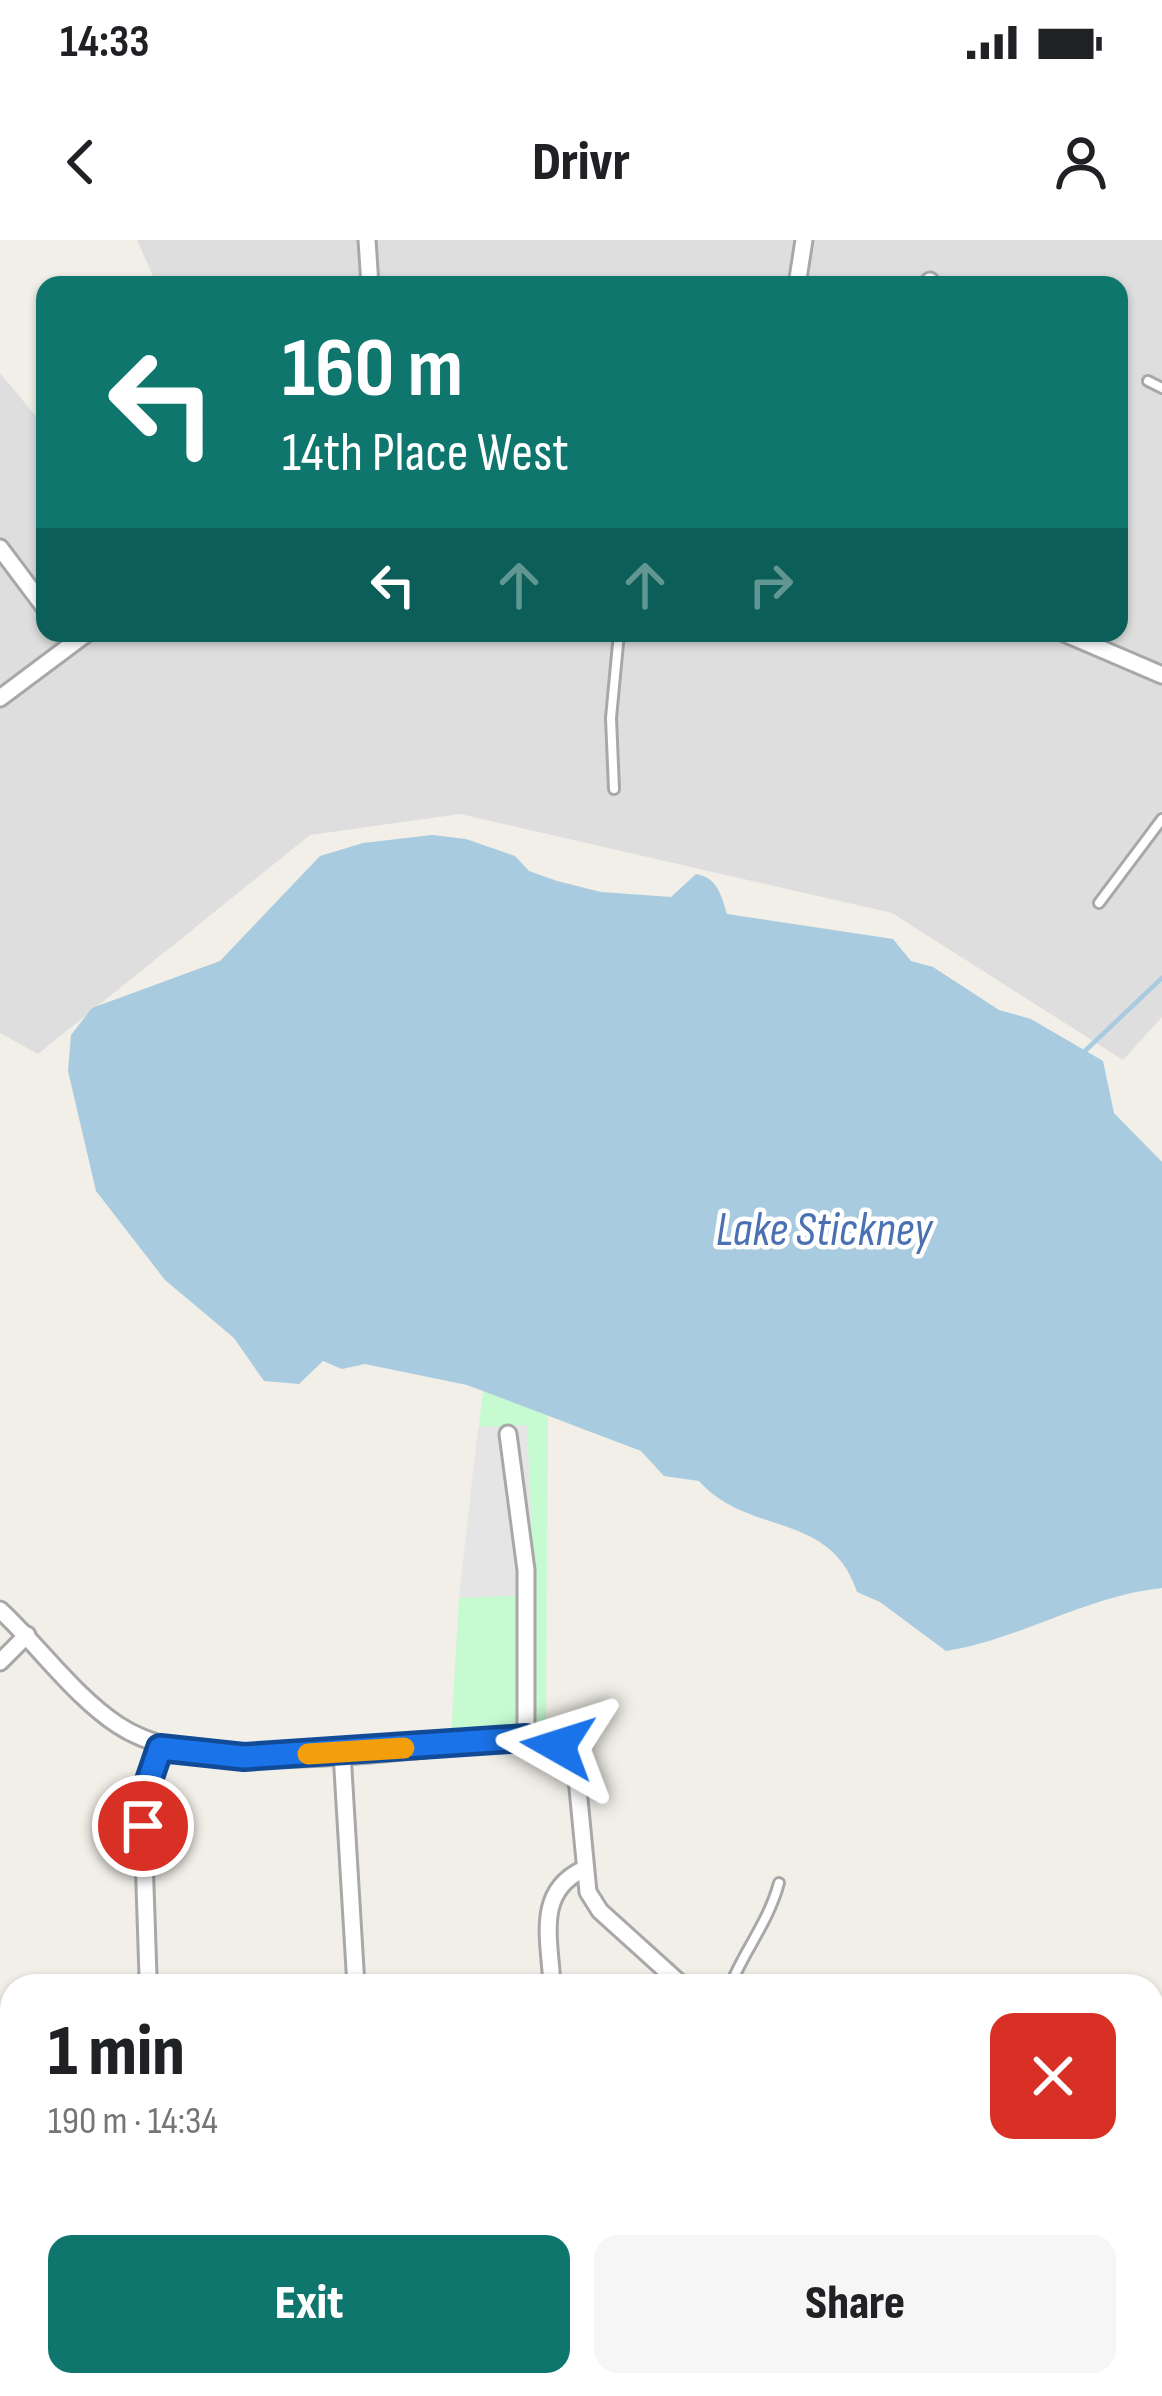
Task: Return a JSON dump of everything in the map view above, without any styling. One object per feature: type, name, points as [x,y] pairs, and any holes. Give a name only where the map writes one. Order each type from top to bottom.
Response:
[{"type":"street","points":[[367,240],[369,276]]},
{"type":"street","points":[[798,276],[804,240]]},
{"type":"street","points":[[0,548],[36,596]]},
{"type":"street","points":[[0,698],[65,642]]},
{"type":"street","points":[[1085,642],[1162,675]]},
{"type":"street","points":[[508,1434],[526,1570],[526,1738]]},
{"type":"street","points":[[0,1610],[116,1724],[160,1748],[244,1757],[526,1738],[569,1753],[576,1768],[582,1870],[600,1911],[670,1974]]},
{"type":"street","points":[[0,1662],[27,1634]]},
{"type":"street","points":[[148,1974],[145,1792],[160,1748]]},
{"type":"street","points":[[342,1753],[355,1974]]},
{"type":"street","points":[[551,1974],[548,1900],[560,1880],[582,1870]]},
{"type":"lane","points":[[1148,381],[1162,388]]},
{"type":"lane","points":[[614,789],[611,718],[618,642]]},
{"type":"lane","points":[[1099,903],[1162,820]]},
{"type":"lane","points":[[735,1974],[743,1953],[760,1936],[778,1883]]},
{"type":"shaded area","points":[[137,240],[1162,240],[1162,1017],[1123,1060],[892,913],[460,814],[310,835],[38,1054],[0,1033],[0,373],[36,416],[36,642],[1128,642],[1128,276],[153,276]]},
{"type":"shaded area","points":[[527,1425],[535,1595],[459,1598],[478,1427]]},
{"type":"green space","points":[[483,1391],[548,1416],[546,1734],[451,1736],[459,1598]]},
{"type":"water","name":"Lake Stickney","points":[[432,835],[466,839],[515,856],[529,871],[601,892],[671,897],[696,874],[714,883],[727,914],[893,939],[911,961],[933,967],[999,1010],[1031,1019],[1103,1061],[1114,1113],[1162,1162],[1162,1588],[1107,1600],[946,1651],[880,1602],[857,1592],[845,1566],[828,1548],[741,1510],[699,1481],[664,1476],[641,1451],[467,1385],[365,1364],[342,1369],[323,1361],[299,1384],[264,1381],[234,1338],[165,1280],[96,1191],[68,1071],[71,1035],[92,1008],[220,961],[320,856],[363,843]]},
{"type":"waterway","points":[[1086,1050],[1162,978]]},
{"type":"slow traffic","points":[[308,1754],[404,1748]]},
{"type":"route","points":[[143,1826],[145,1792],[160,1748],[244,1757],[526,1738],[558,1746]]}]
